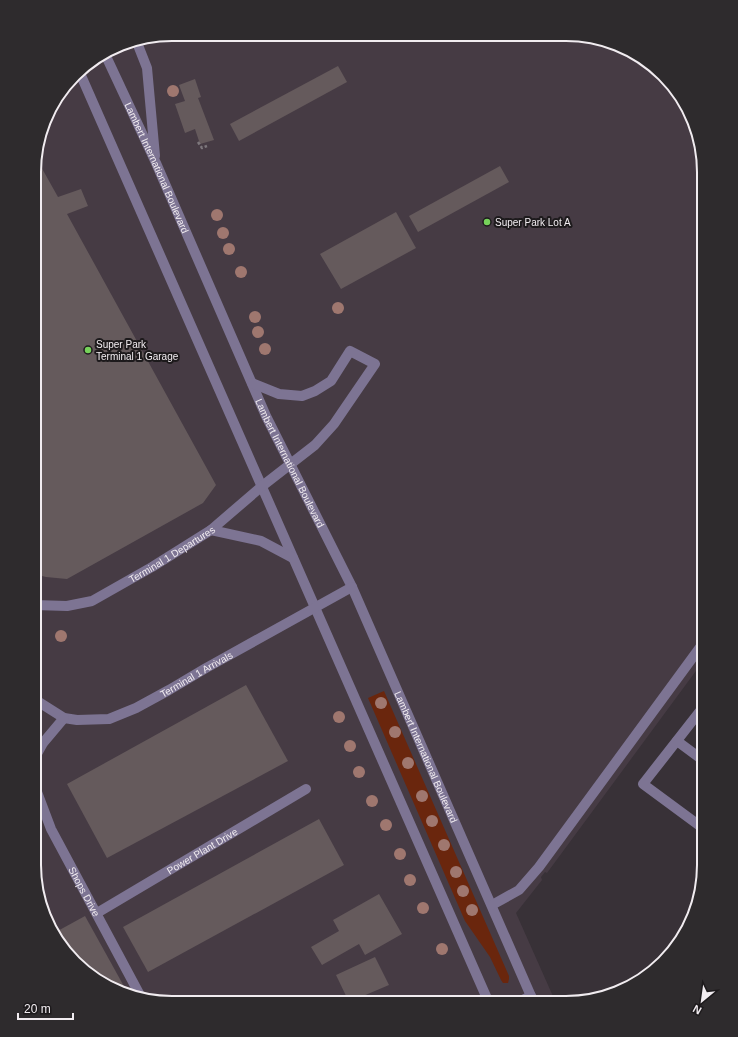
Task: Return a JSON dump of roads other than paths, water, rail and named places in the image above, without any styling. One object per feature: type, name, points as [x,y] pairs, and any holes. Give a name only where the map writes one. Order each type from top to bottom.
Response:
[{"type":"street","points":[[138,45],[147,68],[156,164]]},
{"type":"street","name":"Lambert International Boulevard","points":[[107,59],[156,164],[266,416],[352,587],[530,996]]},
{"type":"street","points":[[82,78],[486,996]]},
{"type":"street","name":"Terminal 1 Departures","points":[[41,605],[67,606],[92,601],[152,567],[211,530],[262,487],[315,446],[334,424],[375,364],[350,351],[331,380],[315,391],[302,396],[280,394],[252,383]]},
{"type":"street","points":[[211,530],[261,541],[294,558]]},
{"type":"street","name":"Terminal 1 Arrivals","points":[[41,703],[64,718],[77,720],[109,719],[136,708],[352,587]]},
{"type":"street","points":[[492,906],[519,890],[539,867],[697,652]]},
{"type":"street","points":[[697,715],[643,784],[697,824]]},
{"type":"street","points":[[41,747],[64,718]]},
{"type":"street","points":[[677,741],[697,756]]},
{"type":"street","name":"Power Plant Drive","points":[[97,913],[306,789]]},
{"type":"street","name":"Shops Drive","points":[[41,802],[51,828],[139,992]]},
{"type":"place","name":"Super Park Lot A","points":[[487,222]]},
{"type":"place","name":"Super Park Terminal 1 Garage","points":[[88,350]]}]
